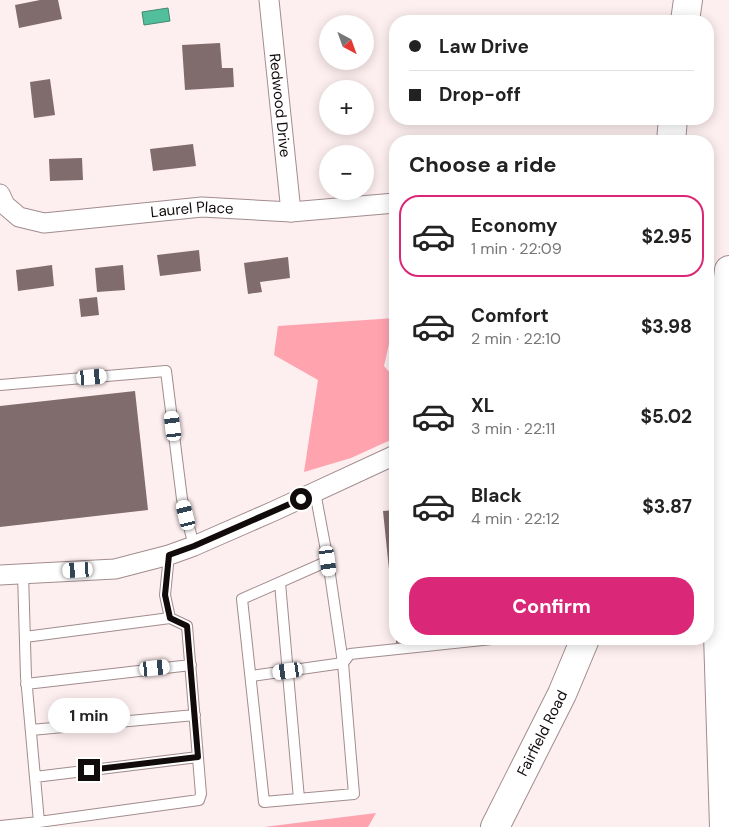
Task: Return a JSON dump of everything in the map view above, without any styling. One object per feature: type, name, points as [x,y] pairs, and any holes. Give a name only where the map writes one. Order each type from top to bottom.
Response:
[{"type":"main road","points":[[686,15],[688,0]]},
{"type":"main road","points":[[724,827],[718,634],[718,471],[726,295],[729,270]]},
{"type":"main road","name":"Fairfield Road","points":[[498,826],[562,694],[582,645]]},
{"type":"street","name":"Redwood Drive","points":[[269,0],[291,212]]},
{"type":"street","name":"Laurel Place","points":[[0,194],[6,205],[19,217],[44,223],[202,207],[291,212],[389,204]]},
{"type":"street","points":[[0,575],[114,569],[169,555],[194,546],[389,458]]},
{"type":"lane","points":[[0,385],[166,371],[182,499],[194,546]]},
{"type":"lane","points":[[315,492],[328,561],[343,663],[354,794],[264,802],[242,600],[328,561]]},
{"type":"lane","points":[[169,555],[165,595],[170,618]]},
{"type":"lane","points":[[23,573],[26,684],[39,822]]},
{"type":"lane","points":[[280,583],[299,798]]},
{"type":"lane","points":[[0,826],[199,800],[201,794],[187,626],[170,618],[25,637]]},
{"type":"lane","points":[[251,676],[343,663],[350,654],[441,645]]},
{"type":"lane","points":[[26,684],[190,665]]},
{"type":"lane","points":[[31,730],[195,715]]},
{"type":"lane","points":[[35,776],[198,757]]},
{"type":"shaded area","points":[[168,8],[170,21],[144,25],[142,12]]},
{"type":"shaded area","points":[[389,318],[389,344],[384,366],[389,372],[389,441],[351,458],[304,472],[318,380],[274,355],[278,326]]},
{"type":"shaded area","points":[[376,813],[368,827],[264,827]]},
{"type":"building","points":[[40,0],[58,0],[62,19],[19,28],[15,5]]},
{"type":"building","points":[[220,43],[222,68],[233,68],[234,87],[185,90],[182,45]]},
{"type":"building","points":[[50,79],[55,115],[34,118],[30,82]]},
{"type":"building","points":[[193,144],[196,166],[153,171],[150,149]]},
{"type":"building","points":[[82,158],[83,180],[50,181],[49,159]]},
{"type":"building","points":[[199,250],[201,271],[160,276],[157,255]]},
{"type":"building","points":[[288,257],[290,278],[260,282],[262,292],[248,294],[244,263]]},
{"type":"building","points":[[52,265],[54,286],[18,291],[16,270]]},
{"type":"building","points":[[123,265],[125,290],[97,292],[95,268]]},
{"type":"building","points":[[97,297],[99,315],[81,317],[79,299]]},
{"type":"building","points":[[135,391],[148,510],[0,527],[0,406]]},
{"type":"building","points":[[389,510],[389,569],[383,511]]},
{"type":"route","points":[[89,770],[198,757],[187,626],[170,618],[165,595],[169,555],[301,499]]}]
